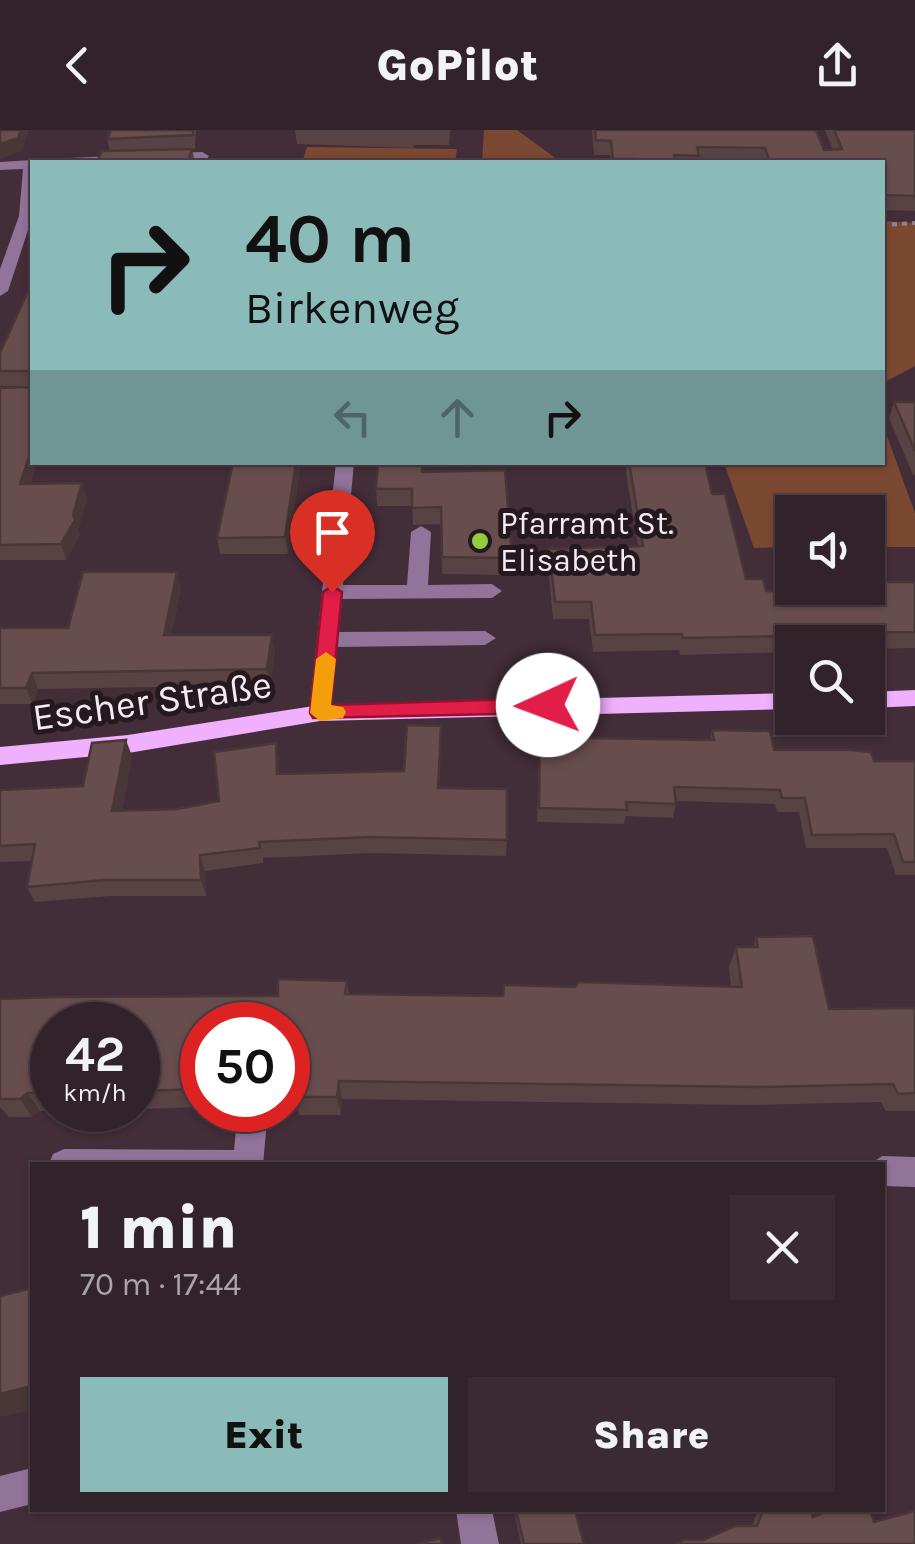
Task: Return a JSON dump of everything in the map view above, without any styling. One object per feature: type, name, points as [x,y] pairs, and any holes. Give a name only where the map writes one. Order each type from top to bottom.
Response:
[{"type":"main road","points":[[885,699],[915,698]]},
{"type":"main road","name":"Escher Straße","points":[[0,756],[128,744],[320,713],[775,701]]},
{"type":"street","points":[[113,160],[202,156]]},
{"type":"street","points":[[0,166],[30,164]]},
{"type":"street","points":[[0,291],[26,216],[30,174]]},
{"type":"street","points":[[320,713],[345,465]]},
{"type":"street","points":[[417,592],[421,532]]},
{"type":"street","points":[[332,592],[492,590]]},
{"type":"street","points":[[328,640],[485,638]]},
{"type":"street","points":[[248,1162],[251,1132]]},
{"type":"street","points":[[885,1172],[915,1172]]},
{"type":"street","points":[[0,1494],[30,1486]]},
{"type":"street","points":[[474,1512],[480,1544]]},
{"type":"path","points":[[885,224],[915,222]]},
{"type":"shaded area","points":[[484,130],[517,130],[558,160],[482,160]]},
{"type":"shaded area","points":[[307,147],[457,149],[455,160],[303,160]]},
{"type":"shaded area","points":[[885,221],[915,223],[915,366],[885,382]]},
{"type":"shaded area","points":[[885,430],[915,513],[915,547],[885,547],[885,495],[775,495],[775,547],[754,548],[725,465],[885,465]]},
{"type":"building","points":[[0,130],[21,130],[18,138],[0,144]]},
{"type":"building","points":[[111,130],[193,130],[193,135],[107,139]]},
{"type":"building","points":[[595,130],[816,130],[824,150],[842,149],[834,130],[915,130],[915,196],[885,195],[885,160],[769,160],[765,148],[697,147],[699,156],[674,155],[675,160],[613,159],[611,141],[596,140]]},
{"type":"building","points":[[192,149],[189,160],[98,160],[102,151]]},
{"type":"building","points":[[30,286],[30,374],[0,371],[0,353]]},
{"type":"building","points":[[30,387],[30,454],[20,484],[82,483],[75,520],[61,544],[0,545],[0,388]]},
{"type":"building","points":[[894,402],[915,402],[915,451]]},
{"type":"building","points":[[232,465],[296,465],[285,537],[217,538]]},
{"type":"building","points":[[378,465],[422,465],[422,472],[505,470],[512,558],[442,557],[441,507],[412,508],[412,489],[376,489]]},
{"type":"building","points":[[630,465],[706,465],[712,494],[725,494],[746,579],[763,579],[766,591],[775,591],[775,605],[885,605],[885,582],[915,582],[915,632],[885,632],[885,625],[775,625],[775,636],[595,635],[591,602],[555,602],[549,549],[643,546]]},
{"type":"building","points":[[83,572],[177,572],[164,635],[272,635],[267,669],[32,673],[26,688],[0,688],[0,628],[68,628]]},
{"type":"building","points":[[407,725],[441,726],[438,788],[507,789],[507,840],[371,837],[259,842],[260,848],[200,855],[201,880],[104,880],[27,887],[35,844],[0,846],[0,790],[83,786],[92,743],[126,740],[112,811],[177,809],[219,801],[214,752],[276,743],[277,774],[404,771]]},
{"type":"building","points":[[540,729],[585,729],[586,738],[714,740],[712,730],[770,731],[774,750],[851,750],[871,752],[874,761],[915,761],[915,862],[903,862],[894,834],[812,835],[805,798],[782,798],[780,790],[674,787],[676,804],[626,802],[627,810],[539,808]]},
{"type":"building","points":[[813,936],[829,1009],[915,1008],[915,1093],[898,1094],[893,1084],[757,1087],[339,1081],[337,1097],[310,1097],[310,1002],[180,1002],[180,1090],[160,1090],[160,1002],[30,1002],[30,1093],[20,1099],[0,1099],[0,999],[278,996],[278,979],[347,981],[345,994],[503,996],[504,985],[575,987],[579,982],[742,987],[736,947],[758,947],[756,937]]},
{"type":"building","points":[[30,1288],[30,1386],[0,1394],[0,1296]]},
{"type":"building","points":[[915,1511],[915,1544],[675,1544],[703,1540],[735,1526],[757,1526],[762,1512],[812,1512],[813,1517],[825,1512],[871,1512],[874,1522]]},
{"type":"building","points":[[516,1512],[576,1512],[584,1544],[524,1544]]},
{"type":"building","points":[[441,1538],[442,1544],[416,1544]]},
{"type":"slow traffic","points":[[326,659],[320,713],[336,712]]},
{"type":"place","name":"Pfarramt St. Elisabeth","points":[[480,541]]},
{"type":"route","points":[[332,592],[320,713],[548,705]]}]
